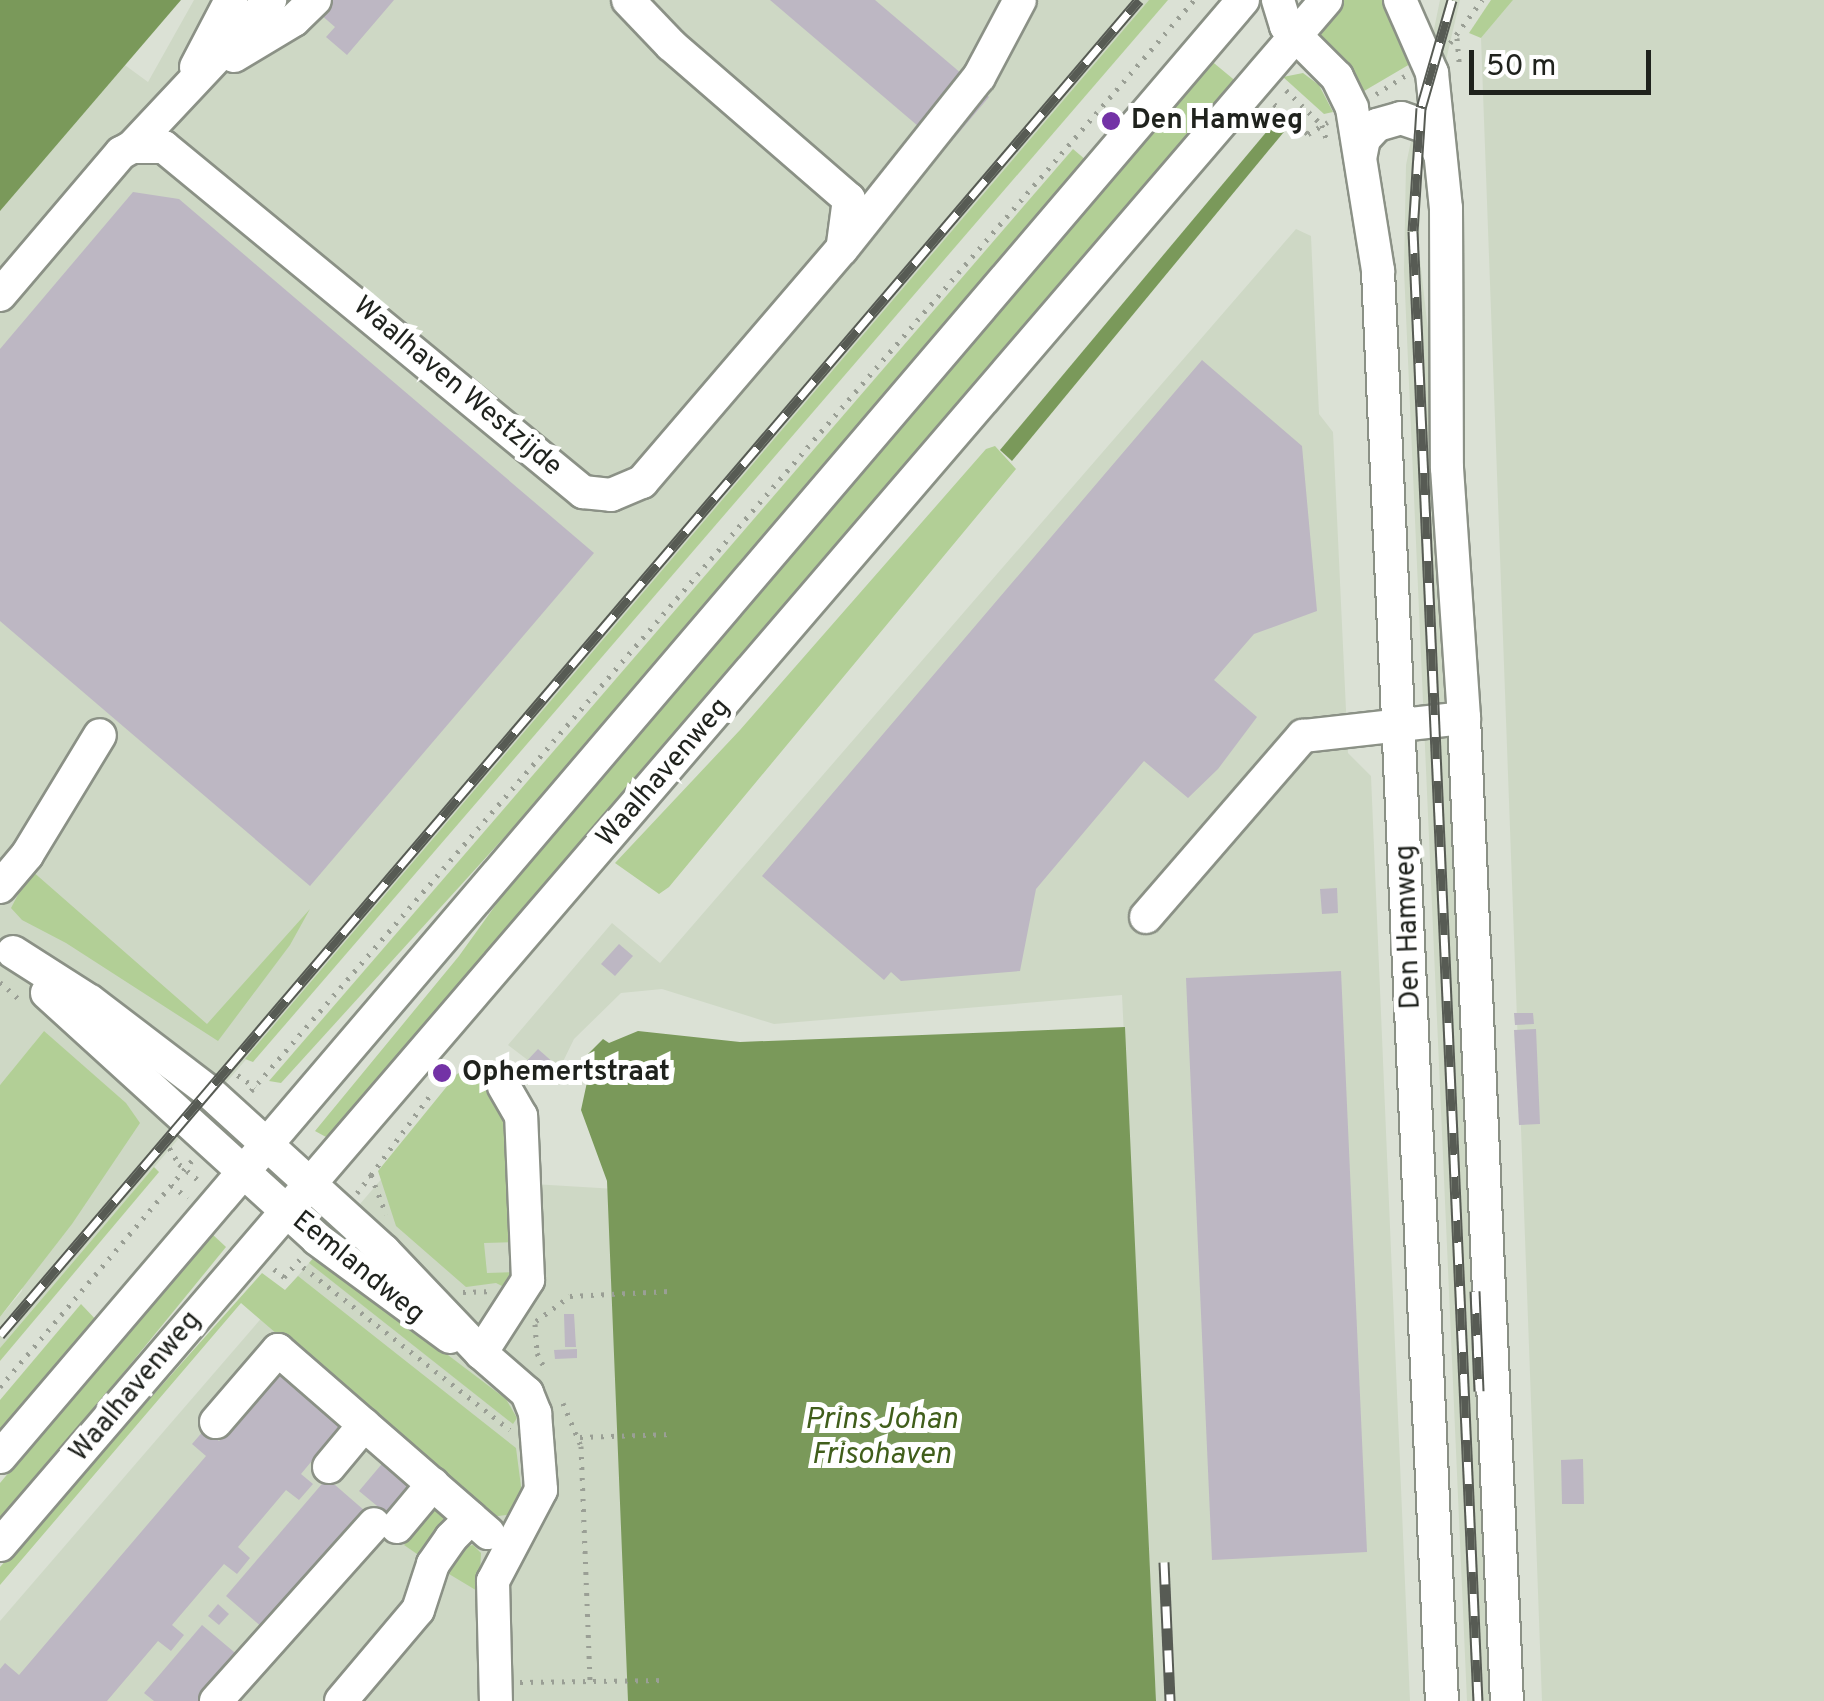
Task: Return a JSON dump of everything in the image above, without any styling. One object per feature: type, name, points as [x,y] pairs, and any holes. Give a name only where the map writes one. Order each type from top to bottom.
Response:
[{"type":"street","points":[[188,85],[216,22],[231,0]]},
{"type":"street","points":[[188,85],[255,0]]},
{"type":"street","points":[[0,295],[121,154],[132,147],[270,0]]},
{"type":"street","points":[[188,85],[290,0]]},
{"type":"street","points":[[188,85],[294,20],[315,0]]},
{"type":"street","points":[[628,0],[671,44],[849,198],[842,249]]},
{"type":"street","name":"Waalhaven Westzijde","points":[[132,147],[148,145],[177,154],[583,492],[611,495],[642,482],[842,249],[979,77],[1020,0]]},
{"type":"street","name":"Waalhavenweg","points":[[0,1458],[1243,0]]},
{"type":"street","name":"Den Hamweg","points":[[1278,0],[1294,37],[1337,77],[1352,108],[1370,210],[1401,722],[1442,1701]]},
{"type":"street","name":"Waalhavenweg","points":[[0,1545],[1326,0]]},
{"type":"street","points":[[1400,0],[1429,60],[1443,182],[1447,468],[1464,718],[1507,1701]]},
{"type":"street","points":[[1361,154],[1364,139],[1377,125],[1409,118],[1432,132],[1443,182]]},
{"type":"street","points":[[1146,916],[1292,743],[1318,732],[1464,718]]},
{"type":"street","points":[[0,887],[27,855],[100,735]]},
{"type":"street","points":[[7,946],[90,1002],[232,1112],[267,1144]]},
{"type":"street","points":[[7,946],[40,986],[244,1170]]},
{"type":"street","points":[[481,1353],[528,1280],[521,1116],[504,1086]]},
{"type":"street","name":"Eemlandweg","points":[[267,1144],[402,1268],[481,1353],[527,1392],[535,1413],[538,1497],[508,1550],[492,1590],[496,1692]]},
{"type":"street","name":"Eemlandweg","points":[[244,1170],[286,1210],[434,1329],[481,1353]]},
{"type":"street","points":[[216,1422],[278,1350],[508,1550]]},
{"type":"street","points":[[330,1467],[364,1425]]},
{"type":"street","points":[[216,1701],[385,1526],[433,1484]]},
{"type":"street","points":[[341,1701],[418,1610],[433,1564],[471,1518]]},
{"type":"path","points":[[232,1112],[1194,0]]},
{"type":"path","points":[[371,1176],[432,1093]]},
{"type":"path","points":[[0,1387],[210,1140]]},
{"type":"path","points":[[186,1169],[220,1199]]},
{"type":"path","points":[[264,1236],[347,1305],[538,1451]]},
{"type":"path","points":[[535,1322],[570,1296],[670,1292]]},
{"type":"path","points":[[579,1437],[672,1434]]},
{"type":"path","points":[[496,1692],[667,1680]]},
{"type":"shaded area","points":[[194,0],[1149,0],[0,1348],[0,1317],[22,1291],[44,1031],[0,1085],[0,170],[107,52],[148,82]]},
{"type":"shaded area","points":[[1149,0],[1168,0],[253,1062],[245,1059]]},
{"type":"shaded area","points":[[1343,0],[1389,0],[1422,57],[1359,94],[1345,61],[1314,32]]},
{"type":"shaded area","points":[[1440,0],[1460,0],[1421,168],[1419,251],[1441,445],[1500,1701],[1467,1701],[1404,270],[1406,165]]},
{"type":"shaded area","points":[[1491,0],[1513,0],[1481,38],[1469,33]]},
{"type":"shaded area","points":[[1513,0],[1824,0],[1824,1701],[1542,1701],[1481,38]]},
{"type":"shaded area","points":[[1209,59],[1238,83],[335,1134],[326,1137],[315,1131],[459,956],[530,857]]},
{"type":"shaded area","points":[[1303,73],[1319,85],[1333,112],[1324,114],[1283,77]]},
{"type":"shaded area","points":[[1073,149],[1087,161],[549,788],[281,1083],[269,1081]]},
{"type":"shaded area","points":[[1296,229],[1311,236],[1319,414],[1333,432],[1348,753],[1371,776],[1410,1701],[1156,1701],[1122,995],[774,1024],[662,989],[621,993],[574,1039],[554,1080],[508,1045],[612,923],[660,963]]},
{"type":"shaded area","points":[[995,446],[1016,469],[669,887],[659,894],[615,863],[740,730],[986,449]]},
{"type":"shaded area","points":[[31,870],[207,1024],[310,909],[290,945],[218,1041],[66,943],[22,920],[11,908]]},
{"type":"shaded area","points":[[44,1031],[126,1103],[140,1123],[72,1224],[0,1317],[0,1085]]},
{"type":"shaded area","points":[[466,1070],[491,1091],[507,1119],[515,1242],[484,1243],[487,1273],[517,1272],[506,1288],[496,1283],[466,1287],[396,1226],[378,1171],[457,1074]]},
{"type":"shaded area","points":[[154,1167],[159,1172],[0,1361],[0,1348]]},
{"type":"shaded area","points":[[385,1175],[699,1194],[714,1701],[0,1701],[0,1621]]},
{"type":"shaded area","points":[[210,1232],[226,1247],[0,1524],[0,1483]]},
{"type":"shaded area","points":[[316,1255],[506,1399],[517,1418],[513,1424],[309,1263]]},
{"type":"shaded area","points":[[262,1273],[285,1290],[298,1276],[516,1448],[522,1494],[513,1514],[490,1517],[241,1303],[0,1585],[0,1567]]},
{"type":"shaded area","points":[[81,1304],[99,1323],[0,1440],[0,1400]]},
{"type":"shaded area","points":[[435,1506],[443,1514],[444,1523],[417,1554],[404,1545]]},
{"type":"shaded area","points":[[473,1545],[481,1553],[479,1592],[444,1571],[461,1548]]},
{"type":"water","points":[[0,0],[181,0],[0,211]]},
{"type":"water","points":[[1278,118],[1288,127],[1012,461],[1000,450]]},
{"type":"water","name":"Prins Johan Frisohaven","points":[[1125,1027],[1156,1701],[628,1701],[607,1181],[581,1110],[592,1059],[588,1054],[603,1039],[609,1043],[638,1031],[740,1042]]},
{"type":"building","points":[[332,0],[394,0],[347,55],[326,37],[335,27],[320,14]]},
{"type":"building","points":[[770,0],[875,0],[989,97],[945,149]]},
{"type":"building","points":[[133,192],[179,199],[594,553],[310,886],[0,621],[0,349]]},
{"type":"building","points":[[1202,360],[1302,446],[1317,611],[1254,634],[1214,680],[1257,717],[1218,769],[1188,798],[1144,761],[1036,889],[1020,971],[901,981],[891,972],[884,980],[762,876]]},
{"type":"building","points":[[1337,888],[1338,913],[1322,914],[1320,889]]},
{"type":"building","points":[[619,944],[633,956],[615,976],[601,964]]},
{"type":"building","points":[[1341,971],[1367,1552],[1212,1560],[1186,978]]},
{"type":"building","points":[[1514,1013],[1533,1013],[1534,1024],[1515,1025]]},
{"type":"building","points":[[1536,1029],[1540,1124],[1519,1125],[1514,1030]]},
{"type":"building","points":[[538,1049],[555,1064],[540,1080],[523,1065]]},
{"type":"building","points":[[564,1314],[574,1314],[576,1347],[565,1347]]},
{"type":"building","points":[[577,1349],[577,1358],[555,1359],[554,1350]]},
{"type":"building","points":[[281,1368],[344,1422],[301,1474],[313,1484],[299,1500],[286,1490],[238,1547],[250,1558],[237,1574],[224,1564],[172,1625],[184,1635],[171,1651],[158,1641],[107,1701],[0,1701],[0,1669],[5,1663],[19,1675],[206,1456],[192,1444],[205,1429],[219,1441]]},
{"type":"building","points":[[386,1459],[415,1484],[388,1515],[359,1491]]},
{"type":"building","points":[[1583,1459],[1584,1504],[1562,1504],[1561,1460]]},
{"type":"building","points":[[327,1478],[365,1511],[264,1629],[226,1596]]},
{"type":"building","points":[[218,1604],[229,1614],[219,1625],[208,1616]]},
{"type":"building","points":[[202,1625],[240,1657],[203,1701],[154,1701],[144,1693]]},
{"type":"railway","points":[[0,1335],[1139,0]]},
{"type":"railway","points":[[1452,0],[1421,108],[1413,231],[1478,1701]]},
{"type":"railway","points":[[1475,1291],[1479,1391]]},
{"type":"railway","points":[[1164,1562],[1170,1701]]},
{"type":"place","name":"Den Hamweg","points":[[1111,121]]},
{"type":"place","name":"Ophemertstraat","points":[[442,1073]]}]
